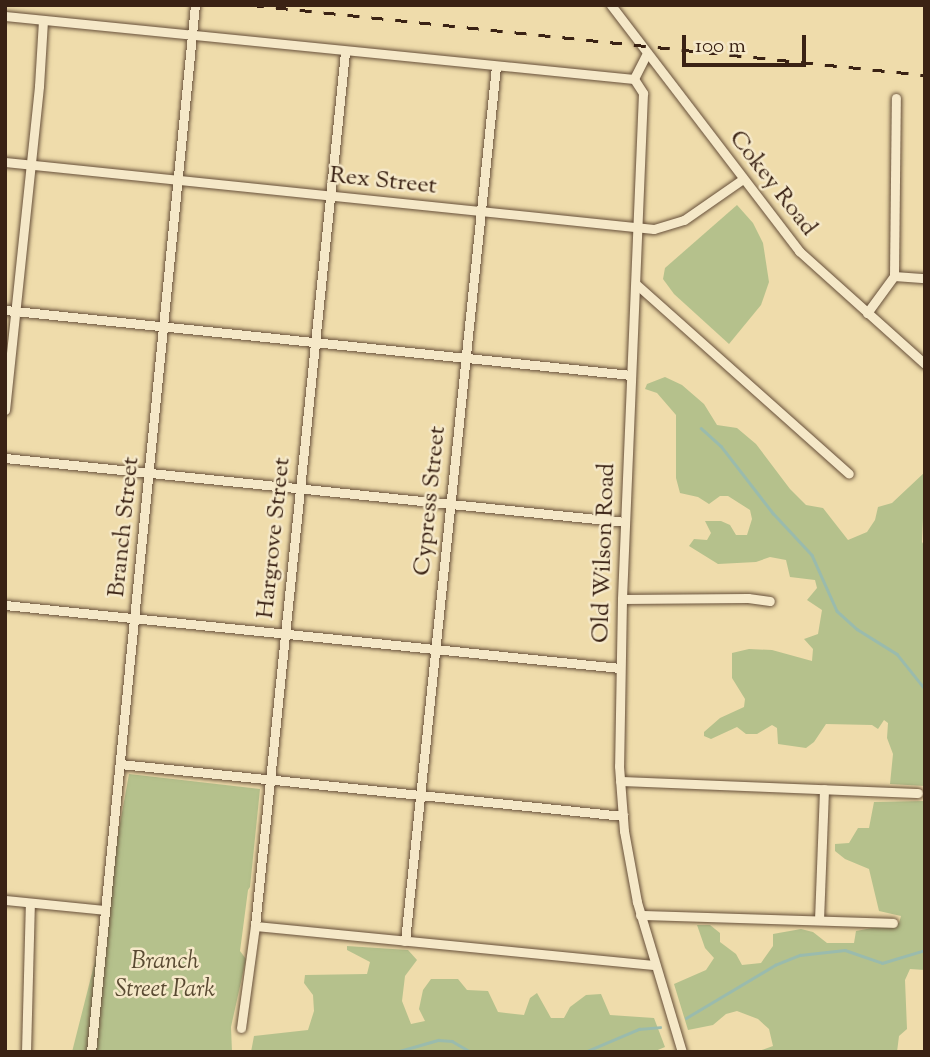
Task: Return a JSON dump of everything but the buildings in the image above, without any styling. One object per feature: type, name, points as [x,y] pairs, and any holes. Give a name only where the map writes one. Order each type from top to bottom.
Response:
[{"type":"street","name":"Branch Street","points":[[91,1052],[180,180],[195,5]]},
{"type":"street","name":"Cokey Road","points":[[611,5],[799,251],[925,364]]},
{"type":"street","points":[[5,16],[634,79],[647,53]]},
{"type":"street","points":[[5,410],[10,311],[31,165],[43,20]]},
{"type":"street","name":"Hargrove Street","points":[[241,1028],[255,926],[345,52]]},
{"type":"street","name":"Cypress Street","points":[[405,941],[496,66]]},
{"type":"street","name":"Old Wilson Road","points":[[634,79],[643,93],[622,599],[620,781],[623,816],[640,915],[682,1052]]},
{"type":"street","points":[[867,313],[894,276],[896,98]]},
{"type":"street","name":"Rex Street","points":[[5,162],[636,228],[676,225],[743,179]]},
{"type":"street","points":[[894,276],[925,278]]},
{"type":"street","points":[[636,284],[849,474]]},
{"type":"street","points":[[10,311],[631,375]]},
{"type":"street","points":[[5,458],[625,522]]},
{"type":"street","points":[[622,599],[770,601]]},
{"type":"street","points":[[5,605],[620,668]]},
{"type":"street","points":[[120,764],[623,816]]},
{"type":"street","points":[[620,781],[918,793]]},
{"type":"street","points":[[819,920],[824,789]]},
{"type":"street","points":[[5,901],[105,911]]},
{"type":"street","points":[[26,1052],[30,904]]},
{"type":"street","points":[[640,915],[893,923]]},
{"type":"street","points":[[255,926],[654,965]]},
{"type":"green space","points":[[737,205],[753,223],[763,243],[769,282],[761,305],[729,344],[674,294],[663,279],[665,268]]},
{"type":"green space","points":[[665,377],[682,385],[704,404],[717,425],[737,428],[756,444],[790,489],[806,505],[823,508],[848,540],[867,532],[875,520],[878,507],[892,503],[925,472],[922,542],[925,547],[925,786],[890,784],[893,754],[887,738],[888,723],[884,720],[878,729],[872,725],[826,724],[814,742],[806,748],[778,744],[777,728],[772,725],[757,734],[746,734],[737,727],[711,739],[704,736],[704,732],[720,718],[744,707],[745,699],[732,678],[732,653],[749,649],[772,650],[812,661],[813,649],[804,639],[818,634],[822,610],[807,600],[817,588],[815,580],[790,577],[786,560],[770,557],[756,562],[718,564],[689,546],[694,539],[707,540],[711,533],[705,521],[721,521],[730,525],[736,535],[747,535],[752,519],[750,510],[728,496],[720,496],[709,504],[698,497],[680,493],[676,478],[676,415],[657,393],[645,389],[647,384]]},
{"type":"green space","name":"Branch Street Park","points":[[129,774],[260,789],[240,951],[246,959],[231,1027],[232,1052],[72,1052],[110,902],[111,873]]},
{"type":"green space","points":[[925,801],[925,970],[910,969],[905,980],[907,1029],[899,1036],[897,1052],[756,1052],[773,1046],[769,1029],[758,1019],[737,1011],[726,1014],[713,1025],[688,1030],[674,984],[706,970],[714,958],[705,948],[697,925],[710,925],[720,933],[720,942],[736,954],[742,965],[761,963],[773,946],[773,934],[801,929],[813,932],[827,943],[854,943],[856,931],[899,923],[901,916],[879,911],[869,869],[845,859],[835,851],[835,844],[849,843],[858,828],[869,828],[874,802]]},
{"type":"green space","points":[[347,946],[408,950],[417,960],[405,976],[402,1001],[411,1024],[425,1021],[419,1009],[423,990],[431,979],[458,979],[467,990],[488,991],[498,1012],[524,1015],[530,998],[537,993],[551,1018],[564,1018],[570,1007],[586,995],[601,994],[610,1015],[654,1018],[665,1047],[653,1052],[251,1052],[254,1036],[308,1030],[314,1011],[313,995],[304,983],[305,975],[367,974],[370,962],[347,950]]},
{"type":"waterway","points":[[701,428],[721,446],[773,513],[812,555],[837,611],[857,629],[897,654],[925,689]]},
{"type":"waterway","points":[[686,1018],[775,965],[800,955],[845,950],[882,963],[925,950]]},
{"type":"waterway","points":[[585,1052],[639,1029],[660,1027]]},
{"type":"waterway","points":[[396,1052],[438,1040],[452,1041],[471,1052]]},
{"type":"railway","points":[[252,5],[925,75]]}]
